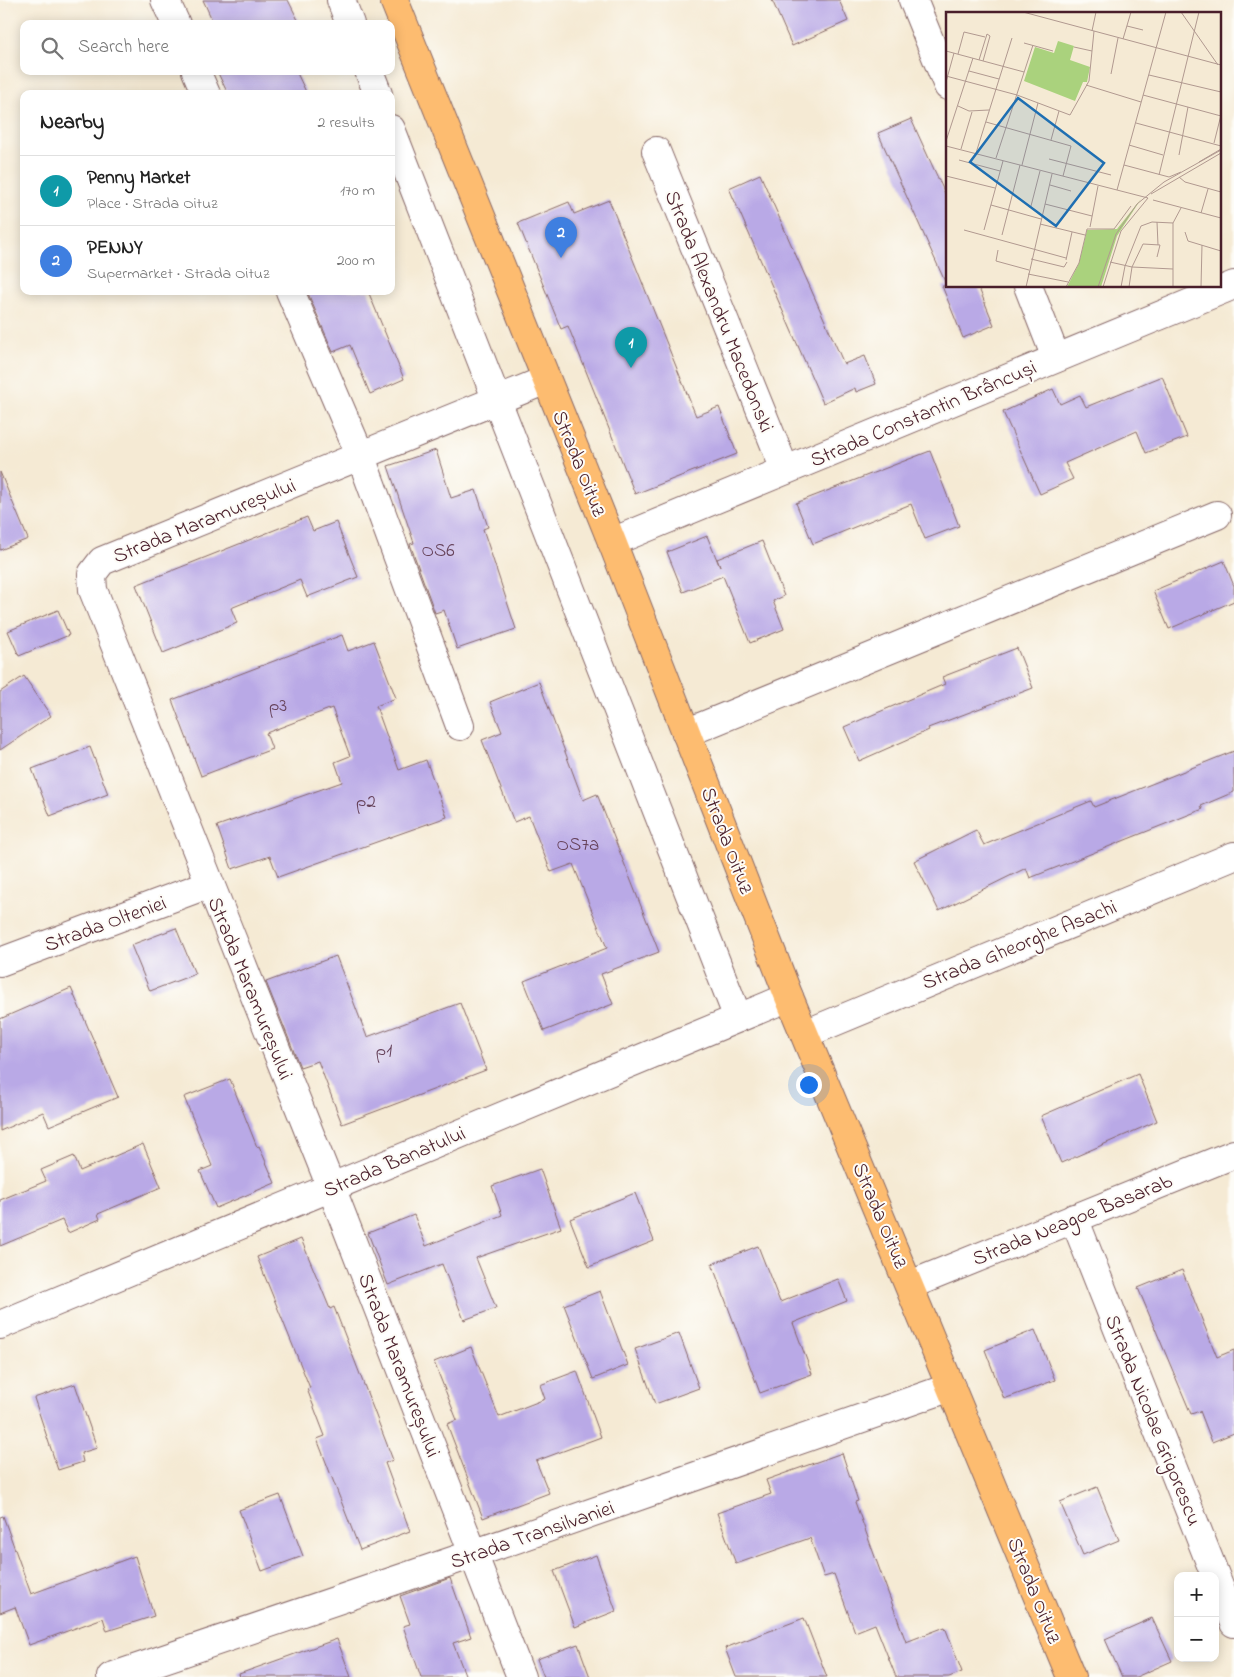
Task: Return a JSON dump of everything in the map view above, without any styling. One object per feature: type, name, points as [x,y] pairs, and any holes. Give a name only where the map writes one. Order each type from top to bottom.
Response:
[{"type":"main road","name":"Strada Oituz","points":[[394,0],[612,542],[789,997],[1071,1677]]},
{"type":"street","points":[[166,0],[174,20]]},
{"type":"street","points":[[341,0],[348,20]]},
{"type":"street","points":[[913,0],[946,81]]},
{"type":"street","points":[[198,75],[204,90]]},
{"type":"street","points":[[371,75],[376,90]]},
{"type":"street","points":[[395,139],[738,1018]]},
{"type":"street","name":"Strada Alexandru Macedonski","points":[[656,151],[784,470]]},
{"type":"street","name":"Strada Constantin Brâncuși","points":[[612,542],[1234,285]]},
{"type":"street","points":[[1029,288],[1056,358]]},
{"type":"street","points":[[292,295],[362,456],[460,726]]},
{"type":"street","name":"Strada Maramureșului","points":[[521,1677],[331,1187],[93,590],[92,574],[102,561],[546,380]]},
{"type":"street","points":[[686,732],[1217,515]]},
{"type":"street","name":"Strada Gheorghe Asachi","points":[[805,1034],[1234,856]]},
{"type":"street","name":"Strada Olteniei","points":[[0,962],[209,884]]},
{"type":"street","name":"Strada Banatului","points":[[0,1324],[789,997]]},
{"type":"street","name":"Strada Neagoe Basarab","points":[[910,1285],[1234,1154]]},
{"type":"street","name":"Strada Nicolae Grigorescu","points":[[1074,1218],[1234,1622]]},
{"type":"street","name":"Strada Transilvaniei","points":[[111,1677],[473,1554],[951,1387]]},
{"type":"building","points":[[203,0],[288,0],[298,20],[212,20]]},
{"type":"building","points":[[772,0],[839,0],[848,21],[792,46]]},
{"type":"building","points":[[219,75],[298,75],[305,90],[226,90]]},
{"type":"building","points":[[911,119],[946,196],[946,284],[878,133]]},
{"type":"building","points":[[760,174],[844,364],[865,356],[876,384],[856,392],[855,388],[823,403],[729,188]]},
{"type":"building","points":[[609,200],[696,416],[719,407],[737,454],[635,494],[568,326],[561,329],[518,223],[569,202],[574,214]]},
{"type":"building","points":[[942,286],[946,286],[946,288],[979,288],[994,325],[963,338]]},
{"type":"building","points":[[309,295],[370,295],[404,379],[370,394],[350,345],[333,352]]},
{"type":"building","points":[[1162,376],[1187,437],[1146,453],[1137,431],[1065,463],[1073,479],[1040,494],[1003,412],[1053,389],[1060,404],[1080,395],[1086,407]]},
{"type":"building","points":[[436,450],[451,498],[476,490],[488,527],[483,529],[516,629],[457,649],[444,610],[435,613],[410,544],[414,543],[388,466]]},
{"type":"building","points":[[930,451],[959,526],[925,539],[911,504],[813,544],[796,503]]},
{"type":"building","points":[[0,472],[28,539],[0,550]]},
{"type":"building","points":[[307,517],[313,531],[336,522],[358,577],[307,597],[300,580],[231,608],[237,623],[163,653],[136,585]]},
{"type":"building","points":[[707,536],[720,567],[717,559],[762,541],[784,596],[773,601],[784,629],[750,643],[723,576],[683,592],[667,552]]},
{"type":"building","points":[[1224,561],[1234,586],[1234,601],[1169,629],[1153,591]]},
{"type":"building","points":[[58,610],[69,635],[19,656],[8,631]]},
{"type":"building","points":[[342,635],[348,651],[374,641],[396,698],[376,706],[399,770],[426,760],[447,817],[278,877],[270,856],[232,869],[217,826],[342,782],[335,762],[350,756],[332,708],[266,733],[272,749],[201,776],[172,700]]},
{"type":"building","points":[[1017,648],[1033,688],[928,728],[929,730],[859,761],[844,727],[945,684],[942,677]]},
{"type":"building","points":[[24,676],[51,716],[0,750],[0,692]]},
{"type":"building","points":[[539,682],[583,800],[597,794],[659,952],[601,974],[613,1004],[544,1031],[524,981],[607,948],[573,864],[551,872],[529,816],[514,822],[482,740],[502,732],[490,702]]},
{"type":"building","points":[[90,747],[108,794],[50,816],[32,769]]},
{"type":"building","points":[[1234,751],[1234,792],[1201,806],[1203,809],[1030,878],[1026,868],[939,911],[914,861],[976,830],[984,845],[1091,801],[1094,807]]},
{"type":"building","points":[[176,928],[195,974],[150,991],[131,945]]},
{"type":"building","points":[[336,956],[367,1037],[460,1003],[486,1070],[342,1124],[318,1061],[300,1067],[266,982]]},
{"type":"building","points":[[71,988],[118,1097],[49,1126],[43,1112],[0,1131],[0,1019]]},
{"type":"building","points":[[1138,1074],[1157,1121],[1061,1163],[1041,1116]]},
{"type":"building","points":[[230,1079],[257,1147],[259,1146],[275,1183],[216,1208],[200,1171],[212,1166],[184,1097]]},
{"type":"building","points":[[143,1144],[161,1187],[98,1214],[100,1219],[68,1233],[62,1220],[0,1246],[0,1200],[46,1181],[41,1170],[74,1156],[80,1171]]},
{"type":"building","points":[[540,1169],[561,1228],[476,1258],[496,1308],[464,1320],[442,1264],[388,1285],[368,1233],[414,1215],[426,1246],[502,1215],[492,1186]]},
{"type":"building","points":[[635,1193],[654,1241],[589,1267],[570,1219]]},
{"type":"building","points":[[301,1239],[330,1309],[334,1307],[393,1460],[385,1463],[410,1531],[360,1550],[317,1439],[325,1436],[307,1389],[310,1388],[257,1257]]},
{"type":"building","points":[[758,1246],[780,1302],[838,1279],[847,1301],[793,1323],[812,1374],[760,1393],[712,1264]]},
{"type":"building","points":[[1182,1270],[1217,1357],[1234,1350],[1234,1433],[1212,1442],[1200,1411],[1191,1414],[1138,1288]]},
{"type":"building","points":[[600,1291],[628,1365],[593,1379],[564,1305]]},
{"type":"building","points":[[1035,1330],[1055,1380],[1004,1399],[985,1350]]},
{"type":"building","points":[[679,1333],[699,1388],[655,1404],[635,1349]]},
{"type":"building","points":[[471,1347],[499,1417],[545,1399],[540,1385],[577,1371],[601,1437],[536,1461],[549,1493],[483,1518],[447,1424],[457,1420],[434,1362]]},
{"type":"building","points":[[75,1384],[97,1448],[81,1453],[83,1462],[58,1470],[34,1398]]},
{"type":"building","points":[[842,1453],[858,1501],[855,1502],[906,1642],[945,1627],[962,1672],[949,1677],[896,1677],[875,1624],[855,1632],[834,1574],[824,1577],[810,1538],[736,1564],[717,1513],[771,1494],[766,1480]]},
{"type":"building","points":[[1097,1487],[1119,1540],[1083,1555],[1060,1502]]},
{"type":"building","points":[[280,1495],[303,1556],[262,1571],[239,1510]]},
{"type":"building","points":[[3,1516],[31,1594],[135,1556],[154,1616],[107,1631],[103,1618],[29,1645],[15,1607],[0,1613],[0,1517]]},
{"type":"building","points":[[596,1555],[616,1611],[575,1627],[554,1571]]},
{"type":"building","points":[[450,1578],[471,1637],[453,1643],[466,1677],[421,1677],[403,1626],[410,1624],[400,1596]]},
{"type":"building","points":[[804,1618],[827,1677],[736,1677],[725,1648]]},
{"type":"building","points":[[1152,1618],[1172,1661],[1136,1677],[1122,1677],[1105,1639]]},
{"type":"building","points":[[337,1639],[351,1677],[240,1677],[239,1674]]},
{"type":"building","points":[[578,1644],[590,1677],[544,1677],[537,1659]]},
{"type":"place","name":"PENNY","points":[[561,258]]},
{"type":"place","name":"Penny Market","points":[[631,368]]}]
